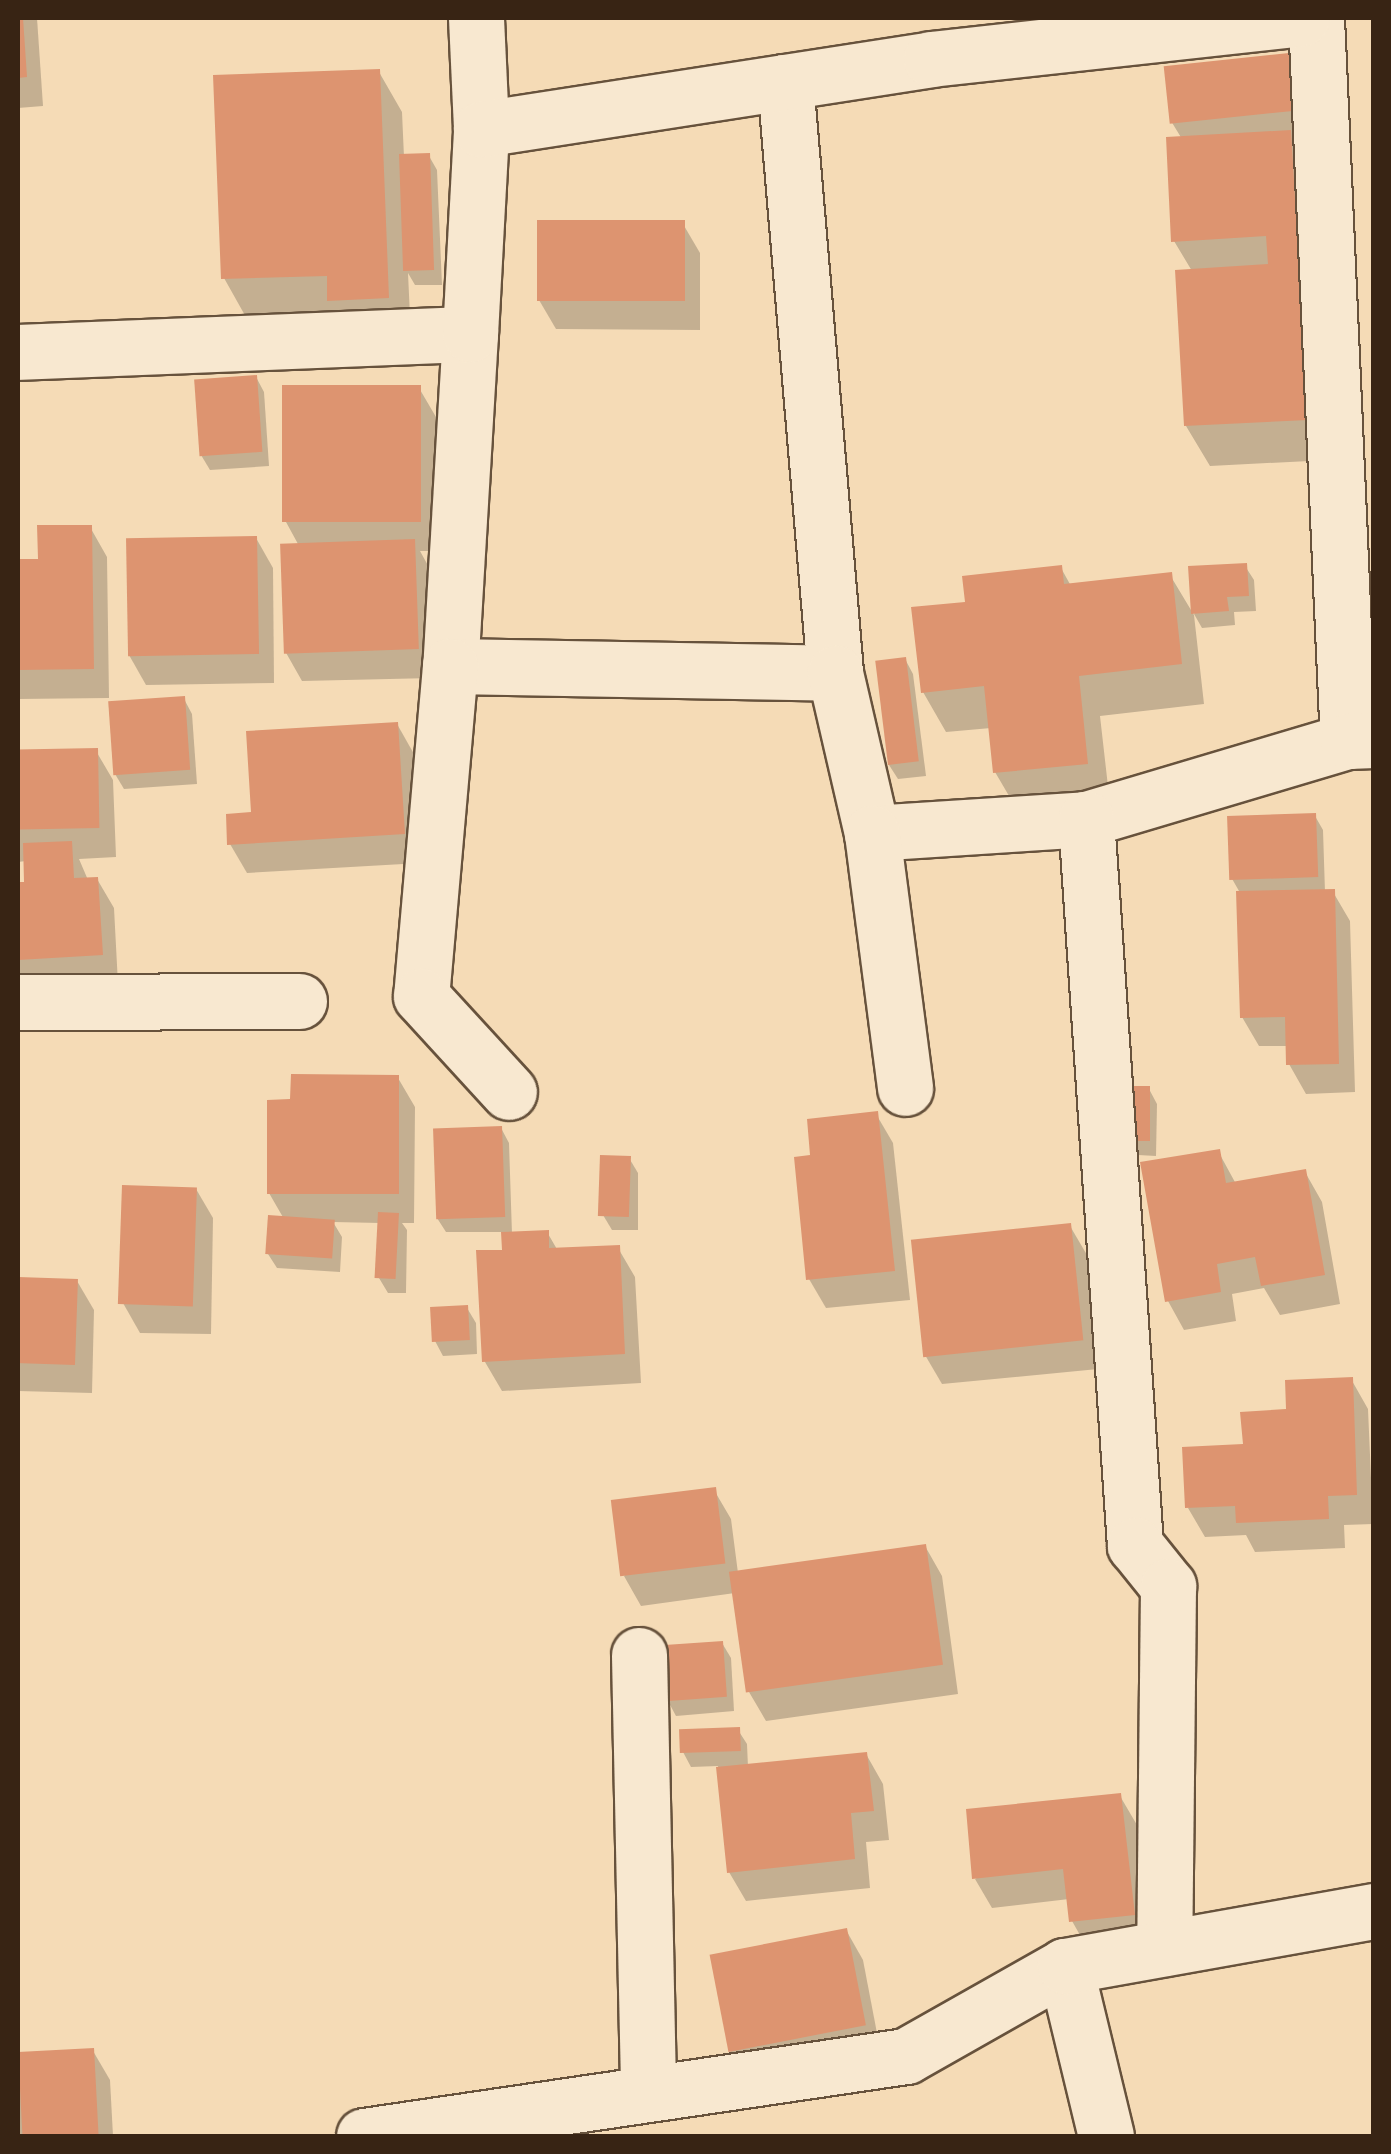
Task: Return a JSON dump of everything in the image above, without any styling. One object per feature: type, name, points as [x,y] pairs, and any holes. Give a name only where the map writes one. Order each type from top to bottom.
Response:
[{"type":"street","points":[[476,18],[481,128],[470,334],[450,666],[421,996],[509,1092]]},
{"type":"street","points":[[481,128],[785,82],[934,38],[1302,18]]},
{"type":"street","points":[[872,832],[1086,819],[1361,741],[1316,18]]},
{"type":"street","points":[[785,82],[835,673],[872,832],[905,1088]]},
{"type":"street","points":[[18,352],[470,334]]},
{"type":"street","points":[[450,666],[835,673]]},
{"type":"street","points":[[1086,819],[1135,1545],[1168,1586],[1164,1948]]},
{"type":"street","points":[[18,1002],[299,1002]]},
{"type":"street","points":[[639,1654],[648,2093]]},
{"type":"street","points":[[364,2136],[906,2056],[1065,1966],[1374,1910]]},
{"type":"street","points":[[1065,1966],[1106,2136]]},
{"type":"building","points":[[18,18],[23,18],[27,77],[18,78]]},
{"type":"building","points":[[1289,53],[1295,111],[1170,124],[1164,66]]},
{"type":"building","points":[[380,69],[389,298],[327,301],[327,276],[221,279],[213,75]]},
{"type":"building","points":[[1291,130],[1308,420],[1184,426],[1175,270],[1268,264],[1266,236],[1171,242],[1166,137]]},
{"type":"building","points":[[430,153],[434,270],[403,271],[399,154]]},
{"type":"building","points":[[537,220],[685,220],[685,301],[537,301]]},
{"type":"building","points":[[257,375],[262,452],[200,456],[194,379]]},
{"type":"building","points":[[282,385],[421,385],[421,522],[282,522]]},
{"type":"building","points":[[37,525],[92,525],[94,669],[18,670],[18,559],[38,559]]},
{"type":"building","points":[[257,536],[259,654],[128,656],[126,538]]},
{"type":"building","points":[[415,539],[419,649],[284,654],[280,544]]},
{"type":"building","points":[[1247,563],[1249,596],[1227,597],[1229,611],[1191,614],[1188,566]]},
{"type":"building","points":[[1062,565],[1064,584],[1172,572],[1182,664],[1079,676],[1088,764],[993,773],[984,686],[921,693],[911,607],[965,602],[962,576]]},
{"type":"building","points":[[906,657],[919,761],[888,765],[875,661]]},
{"type":"building","points":[[185,696],[190,770],[113,775],[108,701]]},
{"type":"building","points":[[398,722],[405,834],[227,845],[226,814],[251,812],[246,731]]},
{"type":"building","points":[[98,748],[99,828],[19,829],[18,749]]},
{"type":"building","points":[[1316,813],[1318,877],[1229,880],[1227,816]]},
{"type":"building","points":[[72,841],[74,878],[98,877],[103,955],[18,960],[18,882],[24,882],[23,843]]},
{"type":"building","points":[[1335,889],[1339,1064],[1286,1065],[1285,1017],[1240,1018],[1236,891]]},
{"type":"building","points":[[291,1074],[399,1075],[399,1194],[267,1194],[267,1100],[290,1099]]},
{"type":"building","points":[[1128,1086],[1150,1086],[1150,1141],[1128,1141]]},
{"type":"building","points":[[878,1111],[895,1271],[806,1280],[794,1157],[810,1155],[807,1119]]},
{"type":"building","points":[[502,1126],[505,1217],[436,1219],[433,1128]]},
{"type":"building","points":[[1220,1149],[1226,1183],[1306,1169],[1325,1275],[1261,1286],[1255,1257],[1217,1264],[1221,1292],[1165,1302],[1140,1162]]},
{"type":"building","points":[[600,1155],[631,1156],[629,1217],[598,1216]]},
{"type":"building","points":[[122,1185],[197,1188],[193,1307],[118,1304]]},
{"type":"building","points":[[378,1212],[399,1213],[396,1279],[375,1278]]},
{"type":"building","points":[[268,1215],[335,1220],[332,1259],[265,1254]]},
{"type":"building","points":[[1071,1223],[1083,1340],[923,1357],[911,1240]]},
{"type":"building","points":[[549,1230],[549,1248],[620,1245],[625,1354],[482,1362],[476,1250],[502,1250],[501,1232]]},
{"type":"building","points":[[18,1277],[78,1279],[75,1365],[18,1363]]},
{"type":"building","points":[[468,1305],[470,1340],[432,1342],[430,1307]]},
{"type":"building","points":[[1353,1377],[1357,1495],[1328,1496],[1329,1519],[1236,1523],[1235,1506],[1185,1508],[1182,1447],[1243,1444],[1240,1412],[1286,1409],[1285,1380]]},
{"type":"building","points":[[716,1487],[725,1563],[620,1576],[611,1500]]},
{"type":"building","points":[[926,1544],[943,1665],[746,1693],[729,1572]]},
{"type":"building","points":[[723,1641],[727,1697],[665,1701],[661,1645]]},
{"type":"building","points":[[740,1727],[741,1751],[680,1753],[679,1729]]},
{"type":"building","points":[[867,1752],[874,1811],[851,1813],[855,1859],[727,1873],[716,1767]]},
{"type":"building","points":[[1121,1793],[1135,1915],[1069,1922],[1063,1869],[972,1879],[966,1809]]},
{"type":"building","points":[[847,1928],[866,2025],[728,2052],[710,1955]]},
{"type":"building","points":[[94,2048],[99,2136],[23,2136],[18,2052]]}]
